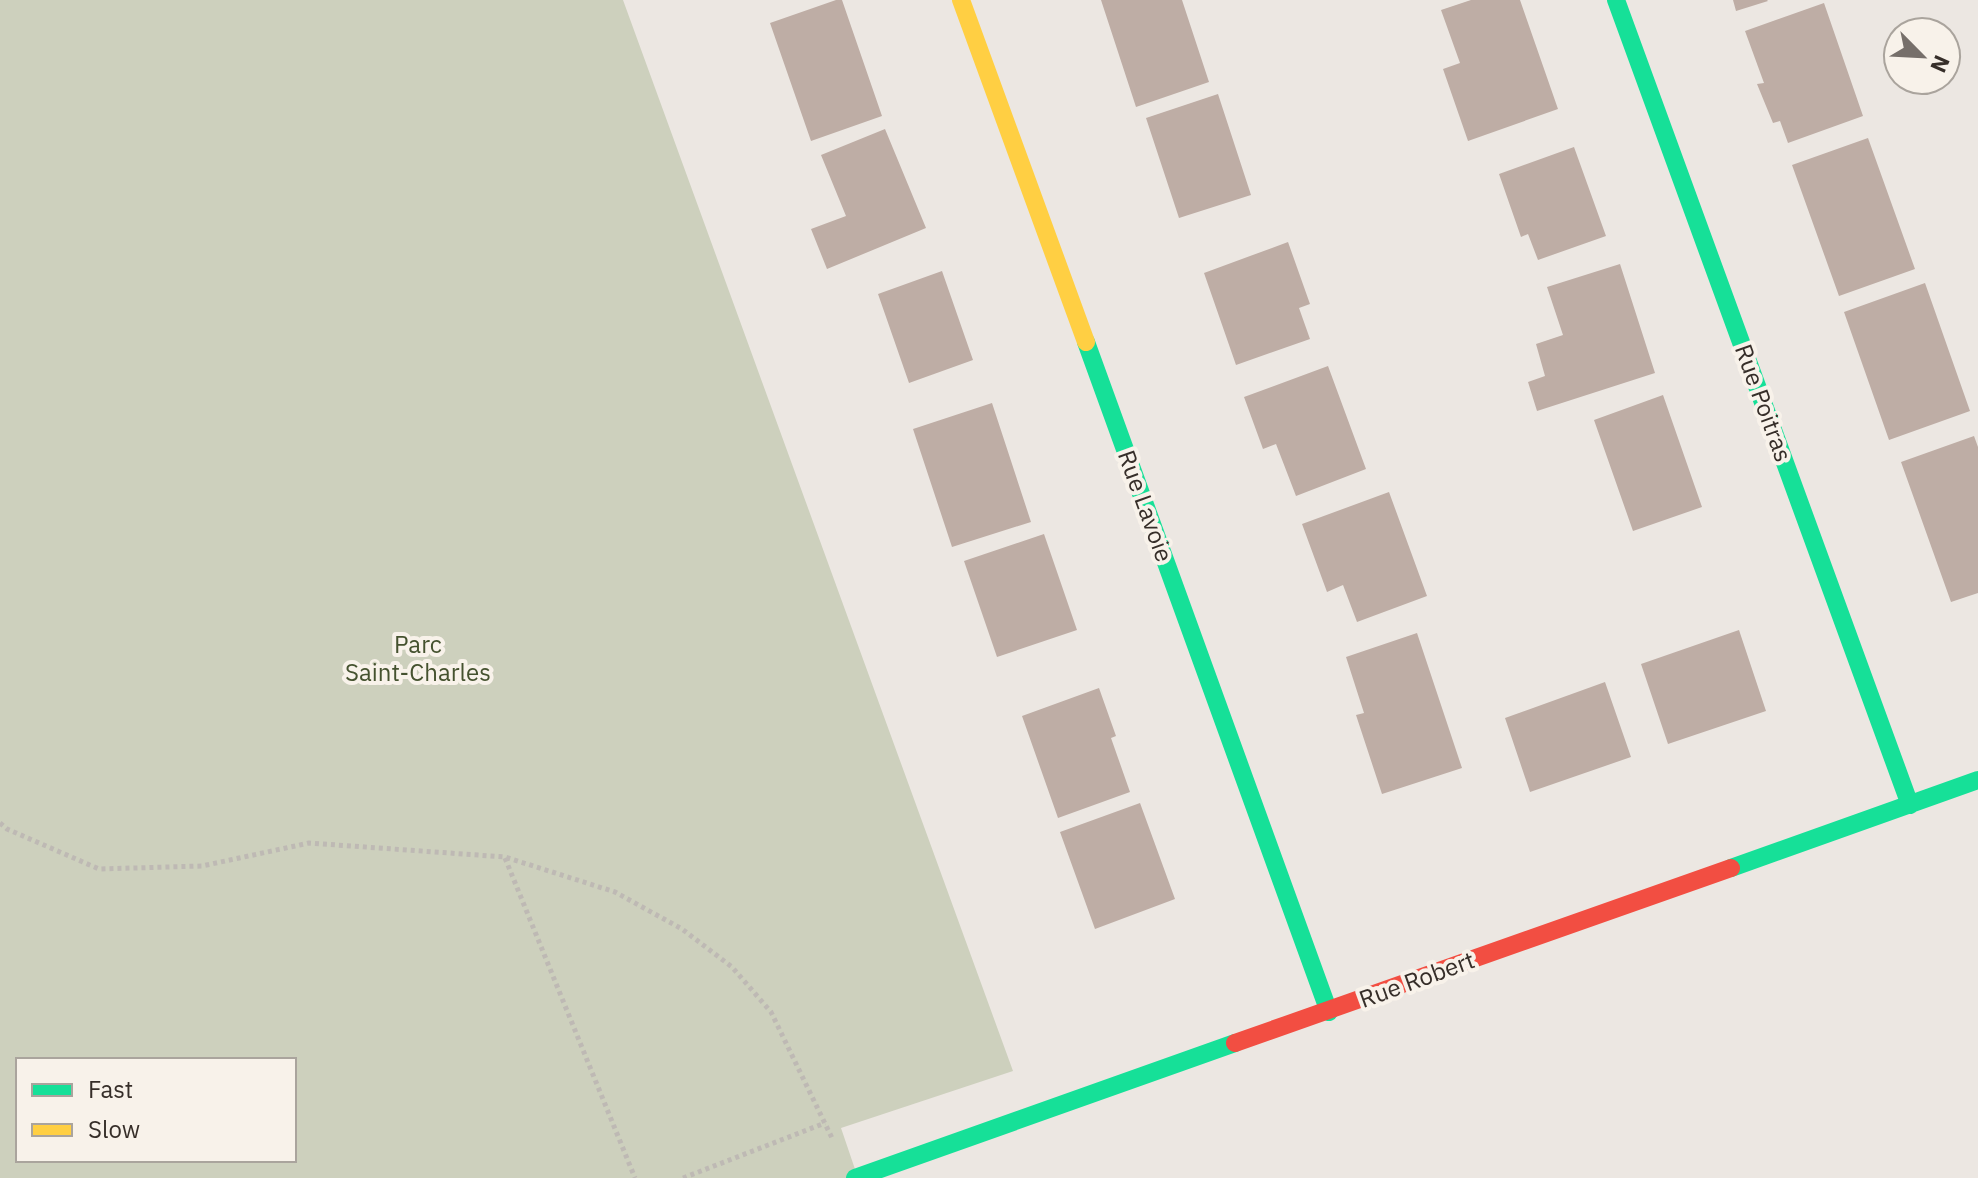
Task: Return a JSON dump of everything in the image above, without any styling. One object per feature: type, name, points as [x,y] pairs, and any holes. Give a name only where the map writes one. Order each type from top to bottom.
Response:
[{"type":"street","name":"Rue Lavoie","points":[[961,0],[1329,1012]]},
{"type":"street","name":"Rue Poitras","points":[[1616,0],[1910,805]]},
{"type":"street","name":"Rue Robert","points":[[855,1178],[1978,780]]},
{"type":"path","points":[[0,823],[7,829],[99,869],[202,866],[309,843],[505,857],[615,892],[682,929],[732,967],[771,1012],[839,1150]]},
{"type":"path","points":[[505,857],[635,1178]]},
{"type":"path","points":[[683,1178],[825,1123]]},
{"type":"green space","name":"Parc Saint-Charles","points":[[0,0],[623,0],[1013,1071],[841,1128],[858,1178],[0,1178]]},
{"type":"building","points":[[842,0],[882,116],[811,141],[770,23]]},
{"type":"building","points":[[1101,0],[1182,0],[1209,82],[1136,107]]},
{"type":"building","points":[[1471,0],[1520,0],[1558,109],[1468,141],[1443,69],[1460,63],[1441,10]]},
{"type":"building","points":[[1733,0],[1767,0],[1768,1],[1736,11]]},
{"type":"building","points":[[1824,3],[1863,116],[1788,143],[1780,121],[1773,123],[1757,84],[1764,83],[1745,31]]},
{"type":"building","points":[[1218,94],[1251,195],[1179,218],[1146,118]]},
{"type":"building","points":[[885,129],[926,228],[827,269],[811,229],[846,216],[821,155]]},
{"type":"building","points":[[1868,138],[1915,269],[1839,296],[1792,165]]},
{"type":"building","points":[[1574,147],[1606,236],[1538,260],[1528,234],[1521,237],[1499,174]]},
{"type":"building","points":[[1288,242],[1310,304],[1299,308],[1310,339],[1236,365],[1204,273]]},
{"type":"building","points":[[1620,264],[1655,373],[1537,411],[1528,382],[1545,376],[1536,344],[1563,335],[1547,287]]},
{"type":"building","points":[[942,271],[973,360],[909,383],[878,294]]},
{"type":"building","points":[[1925,283],[1970,411],[1889,440],[1844,312]]},
{"type":"building","points":[[1328,366],[1366,469],[1296,496],[1276,444],[1263,449],[1244,397]]},
{"type":"building","points":[[1663,395],[1702,507],[1633,531],[1594,420]]},
{"type":"building","points":[[992,403],[1031,522],[952,547],[913,429]]},
{"type":"building","points":[[1974,436],[1978,447],[1978,593],[1951,602],[1901,462]]},
{"type":"building","points":[[1389,492],[1427,596],[1357,622],[1343,585],[1327,592],[1302,524]]},
{"type":"building","points":[[1044,534],[1077,630],[997,657],[964,561]]},
{"type":"building","points":[[1739,630],[1766,711],[1668,744],[1641,664]]},
{"type":"building","points":[[1417,633],[1462,768],[1382,794],[1356,715],[1364,713],[1346,657]]},
{"type":"building","points":[[1605,682],[1631,757],[1530,792],[1505,718]]},
{"type":"building","points":[[1099,688],[1116,736],[1111,738],[1130,792],[1058,818],[1022,716]]},
{"type":"building","points":[[1140,803],[1175,899],[1095,929],[1060,832]]},
{"type":"traffic: fast","points":[[1616,0],[1910,805]]},
{"type":"traffic: fast","points":[[1086,342],[1329,1012]]},
{"type":"traffic: fast","points":[[1731,868],[1978,780]]},
{"type":"traffic: fast","points":[[855,1178],[1235,1043]]},
{"type":"traffic: slow","points":[[961,0],[1086,342]]},
{"type":"traffic: jam","points":[[1235,1043],[1731,868]]}]
